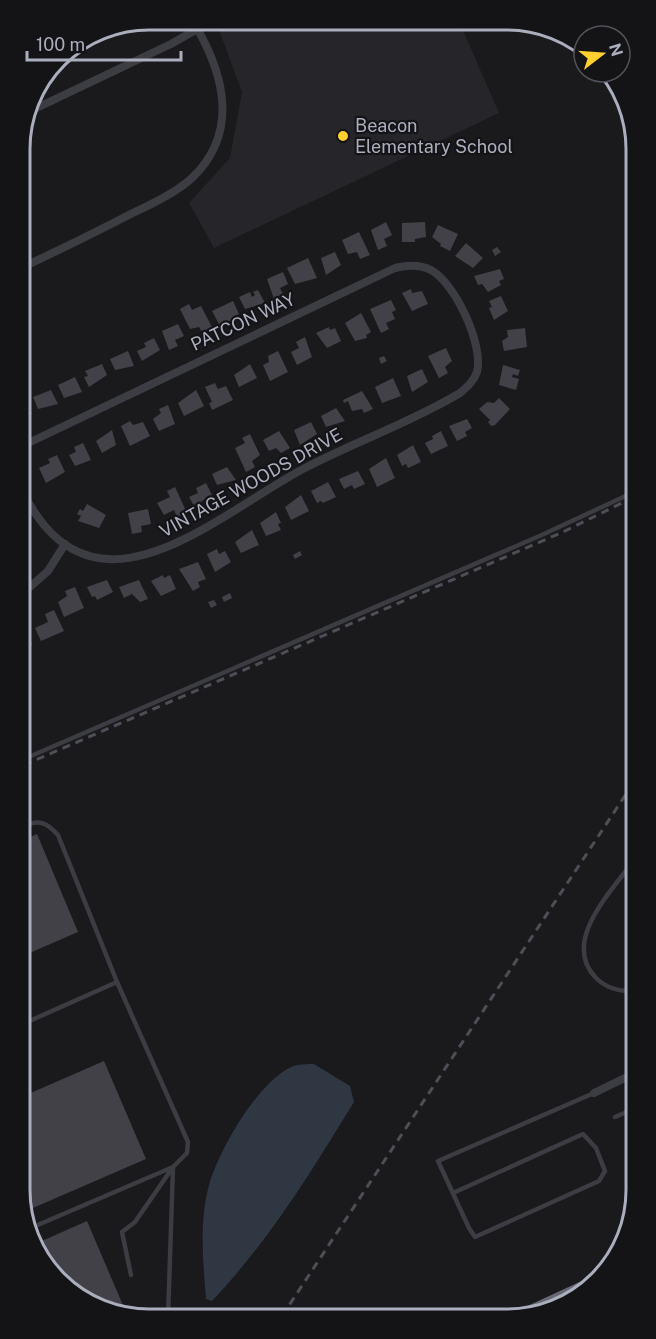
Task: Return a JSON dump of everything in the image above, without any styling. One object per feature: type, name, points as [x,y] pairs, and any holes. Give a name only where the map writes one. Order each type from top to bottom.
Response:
[{"type":"street","points":[[30,263],[177,189],[203,165],[219,133],[223,104],[220,76],[198,30],[38,107]]},
{"type":"street","name":"PATCON WAY","points":[[30,442],[395,268],[407,265],[430,269],[449,285],[463,312]]},
{"type":"street","name":"VINTAGE WOODS DRIVE","points":[[30,504],[37,516],[65,544],[96,556],[116,559],[159,552],[207,528],[240,505],[302,469],[446,401],[468,386],[477,373],[477,347],[463,312]]},
{"type":"street","points":[[30,587],[48,571],[65,544]]},
{"type":"street","points":[[594,1093],[626,1077]]},
{"type":"lane","points":[[30,756],[544,534],[626,496]]},
{"type":"lane","points":[[30,824],[46,823],[58,835],[117,982],[188,1142],[187,1153],[173,1167],[135,1222],[122,1232],[131,1275]]},
{"type":"lane","points":[[626,871],[587,926],[584,942],[589,967],[601,982],[617,990],[626,990]]},
{"type":"lane","points":[[30,1021],[117,982]]},
{"type":"lane","points":[[453,1193],[583,1134],[596,1148],[605,1171],[598,1181],[475,1237],[453,1193],[438,1161],[594,1093]]},
{"type":"lane","points":[[615,1117],[626,1112]]},
{"type":"lane","points":[[35,1226],[173,1167]]},
{"type":"lane","points":[[168,1309],[173,1167]]},
{"type":"shaded area","name":"Beacon Elementary School","points":[[219,30],[463,30],[499,113],[214,248],[189,203],[230,158],[242,92]]},
{"type":"water","points":[[314,1064],[350,1086],[354,1102],[271,1230],[212,1301],[206,1299],[204,1213],[209,1185],[221,1154],[241,1119],[265,1087],[291,1067]]},
{"type":"building","points":[[386,222],[392,235],[384,239],[387,246],[378,250],[371,230]]},
{"type":"building","points":[[425,222],[426,237],[415,239],[415,242],[402,242],[402,223]]},
{"type":"building","points":[[438,225],[458,234],[450,251],[440,246],[441,244],[432,237]]},
{"type":"building","points":[[359,232],[370,255],[360,259],[357,252],[348,254],[342,240]]},
{"type":"building","points":[[466,243],[483,258],[473,268],[455,256]]},
{"type":"building","points":[[497,247],[501,252],[495,256],[492,250]]},
{"type":"building","points":[[335,252],[341,265],[326,275],[321,258]]},
{"type":"building","points":[[308,258],[317,278],[295,284],[287,268]]},
{"type":"building","points":[[500,269],[504,279],[499,281],[501,285],[488,292],[482,284],[478,285],[474,276]]},
{"type":"building","points":[[283,272],[288,284],[280,288],[283,294],[274,299],[267,279]]},
{"type":"building","points":[[411,289],[412,293],[422,291],[428,304],[412,311],[402,293]]},
{"type":"building","points":[[258,290],[265,303],[245,309],[239,297],[250,292],[252,297],[255,295],[253,292]]},
{"type":"building","points":[[501,296],[508,311],[494,320],[489,301]]},
{"type":"building","points":[[391,300],[396,310],[392,312],[395,319],[386,323],[389,329],[381,333],[370,309]]},
{"type":"building","points":[[233,301],[239,314],[220,326],[212,311]]},
{"type":"building","points":[[189,304],[192,310],[201,306],[213,329],[203,334],[199,327],[190,329],[180,309]]},
{"type":"building","points":[[361,313],[371,332],[366,335],[367,338],[355,341],[345,323]]},
{"type":"building","points":[[178,324],[184,336],[175,340],[178,346],[169,350],[162,331]]},
{"type":"building","points":[[329,327],[330,330],[335,328],[341,341],[327,348],[316,333]]},
{"type":"building","points":[[525,328],[527,347],[504,351],[502,341],[508,337],[507,330]]},
{"type":"building","points":[[305,337],[312,357],[297,365],[291,352],[299,348],[296,342]]},
{"type":"building","points":[[154,338],[160,350],[142,361],[137,351],[146,347],[144,343]]},
{"type":"building","points":[[446,348],[452,361],[445,367],[448,373],[439,378],[428,356]]},
{"type":"building","points":[[128,351],[134,366],[115,370],[110,359]]},
{"type":"building","points":[[278,351],[288,372],[270,381],[263,365],[269,362],[268,356]]},
{"type":"building","points":[[384,356],[387,361],[381,364],[379,358]]},
{"type":"building","points":[[102,364],[107,375],[89,387],[84,377],[88,376],[85,371]]},
{"type":"building","points":[[250,364],[257,378],[239,387],[234,375]]},
{"type":"building","points":[[503,365],[520,370],[518,376],[513,374],[512,377],[519,379],[516,390],[499,385]]},
{"type":"building","points":[[422,369],[428,382],[412,392],[407,376]]},
{"type":"building","points":[[75,377],[82,392],[64,398],[58,385]]},
{"type":"building","points":[[393,378],[401,396],[382,403],[375,387]]},
{"type":"building","points":[[215,383],[218,389],[226,386],[233,400],[212,410],[209,403],[212,402],[205,387]]},
{"type":"building","points":[[51,390],[58,404],[38,409],[33,397]]},
{"type":"building","points":[[196,390],[204,406],[184,416],[178,403]]},
{"type":"building","points":[[362,391],[373,409],[364,413],[362,409],[352,411],[348,401],[344,403],[343,400]]},
{"type":"building","points":[[499,398],[510,409],[495,425],[491,426],[488,422],[490,420],[479,409],[487,402],[494,403]]},
{"type":"building","points":[[168,405],[175,424],[159,431],[153,419],[161,413],[159,409]]},
{"type":"building","points":[[336,408],[345,421],[326,427],[321,416]]},
{"type":"building","points":[[467,419],[472,428],[465,432],[467,436],[457,441],[449,426]]},
{"type":"building","points":[[130,421],[133,425],[143,422],[150,436],[130,446],[121,426]]},
{"type":"building","points":[[311,422],[317,434],[300,445],[294,430]]},
{"type":"building","points":[[112,430],[116,445],[102,453],[96,441]]},
{"type":"building","points":[[279,431],[290,448],[281,453],[276,448],[269,451],[263,440]]},
{"type":"building","points":[[441,431],[448,446],[431,454],[425,443]]},
{"type":"building","points":[[250,434],[260,455],[252,461],[255,467],[246,472],[235,448],[245,443],[242,438]]},
{"type":"building","points":[[83,443],[91,460],[75,466],[69,455],[76,452],[74,447]]},
{"type":"building","points":[[413,445],[421,462],[408,468],[406,464],[402,466],[397,455]]},
{"type":"building","points":[[57,455],[65,472],[46,483],[39,468],[50,463],[48,459]]},
{"type":"building","points":[[386,458],[395,478],[377,487],[369,469]]},
{"type":"building","points":[[227,467],[236,480],[217,485],[212,474]]},
{"type":"building","points":[[358,471],[365,484],[354,489],[352,485],[344,489],[339,479]]},
{"type":"building","points":[[328,482],[336,497],[323,503],[321,501],[317,503],[311,491]]},
{"type":"building","points":[[206,483],[212,495],[194,506],[189,497],[198,493],[196,488]]},
{"type":"building","points":[[175,487],[187,513],[177,517],[174,510],[164,515],[157,503],[170,497],[167,491]]},
{"type":"building","points":[[301,495],[309,511],[291,520],[285,507]]},
{"type":"building","points":[[87,504],[106,515],[99,528],[78,521],[81,516],[77,514],[80,509],[83,511]]},
{"type":"building","points":[[148,509],[151,524],[141,526],[142,532],[132,534],[128,513]]},
{"type":"building","points":[[276,512],[281,523],[278,524],[281,530],[266,536],[260,523]]},
{"type":"building","points":[[252,530],[259,545],[241,553],[235,542]]},
{"type":"building","points":[[217,549],[219,554],[225,551],[231,562],[215,572],[207,554]]},
{"type":"building","points":[[300,551],[302,555],[295,559],[293,555]]},
{"type":"building","points":[[198,562],[206,579],[198,582],[200,587],[193,591],[179,569]]},
{"type":"building","points":[[163,575],[164,578],[170,575],[176,589],[161,596],[151,581]]},
{"type":"building","points":[[107,580],[113,592],[97,600],[95,596],[92,597],[87,587]]},
{"type":"building","points":[[139,580],[148,599],[140,602],[132,594],[124,598],[119,587]]},
{"type":"building","points":[[75,587],[84,608],[64,617],[58,602],[67,596],[65,591]]},
{"type":"building","points":[[230,593],[232,598],[224,602],[222,597]]},
{"type":"building","points":[[214,600],[217,605],[211,608],[208,602]]},
{"type":"building","points":[[54,610],[64,631],[41,641],[35,628],[48,622],[45,614]]},
{"type":"building","points":[[37,834],[78,932],[30,953],[30,837]]},
{"type":"building","points":[[104,1061],[146,1159],[31,1209],[30,1093]]},
{"type":"building","points":[[87,1221],[123,1306],[104,1300],[77,1284],[65,1274],[41,1241]]},
{"type":"railway","points":[[30,762],[563,532],[626,501]]},
{"type":"railway","points":[[287,1309],[626,794]]},
{"type":"place","name":"Beacon Elementary School","points":[[343,136]]}]
